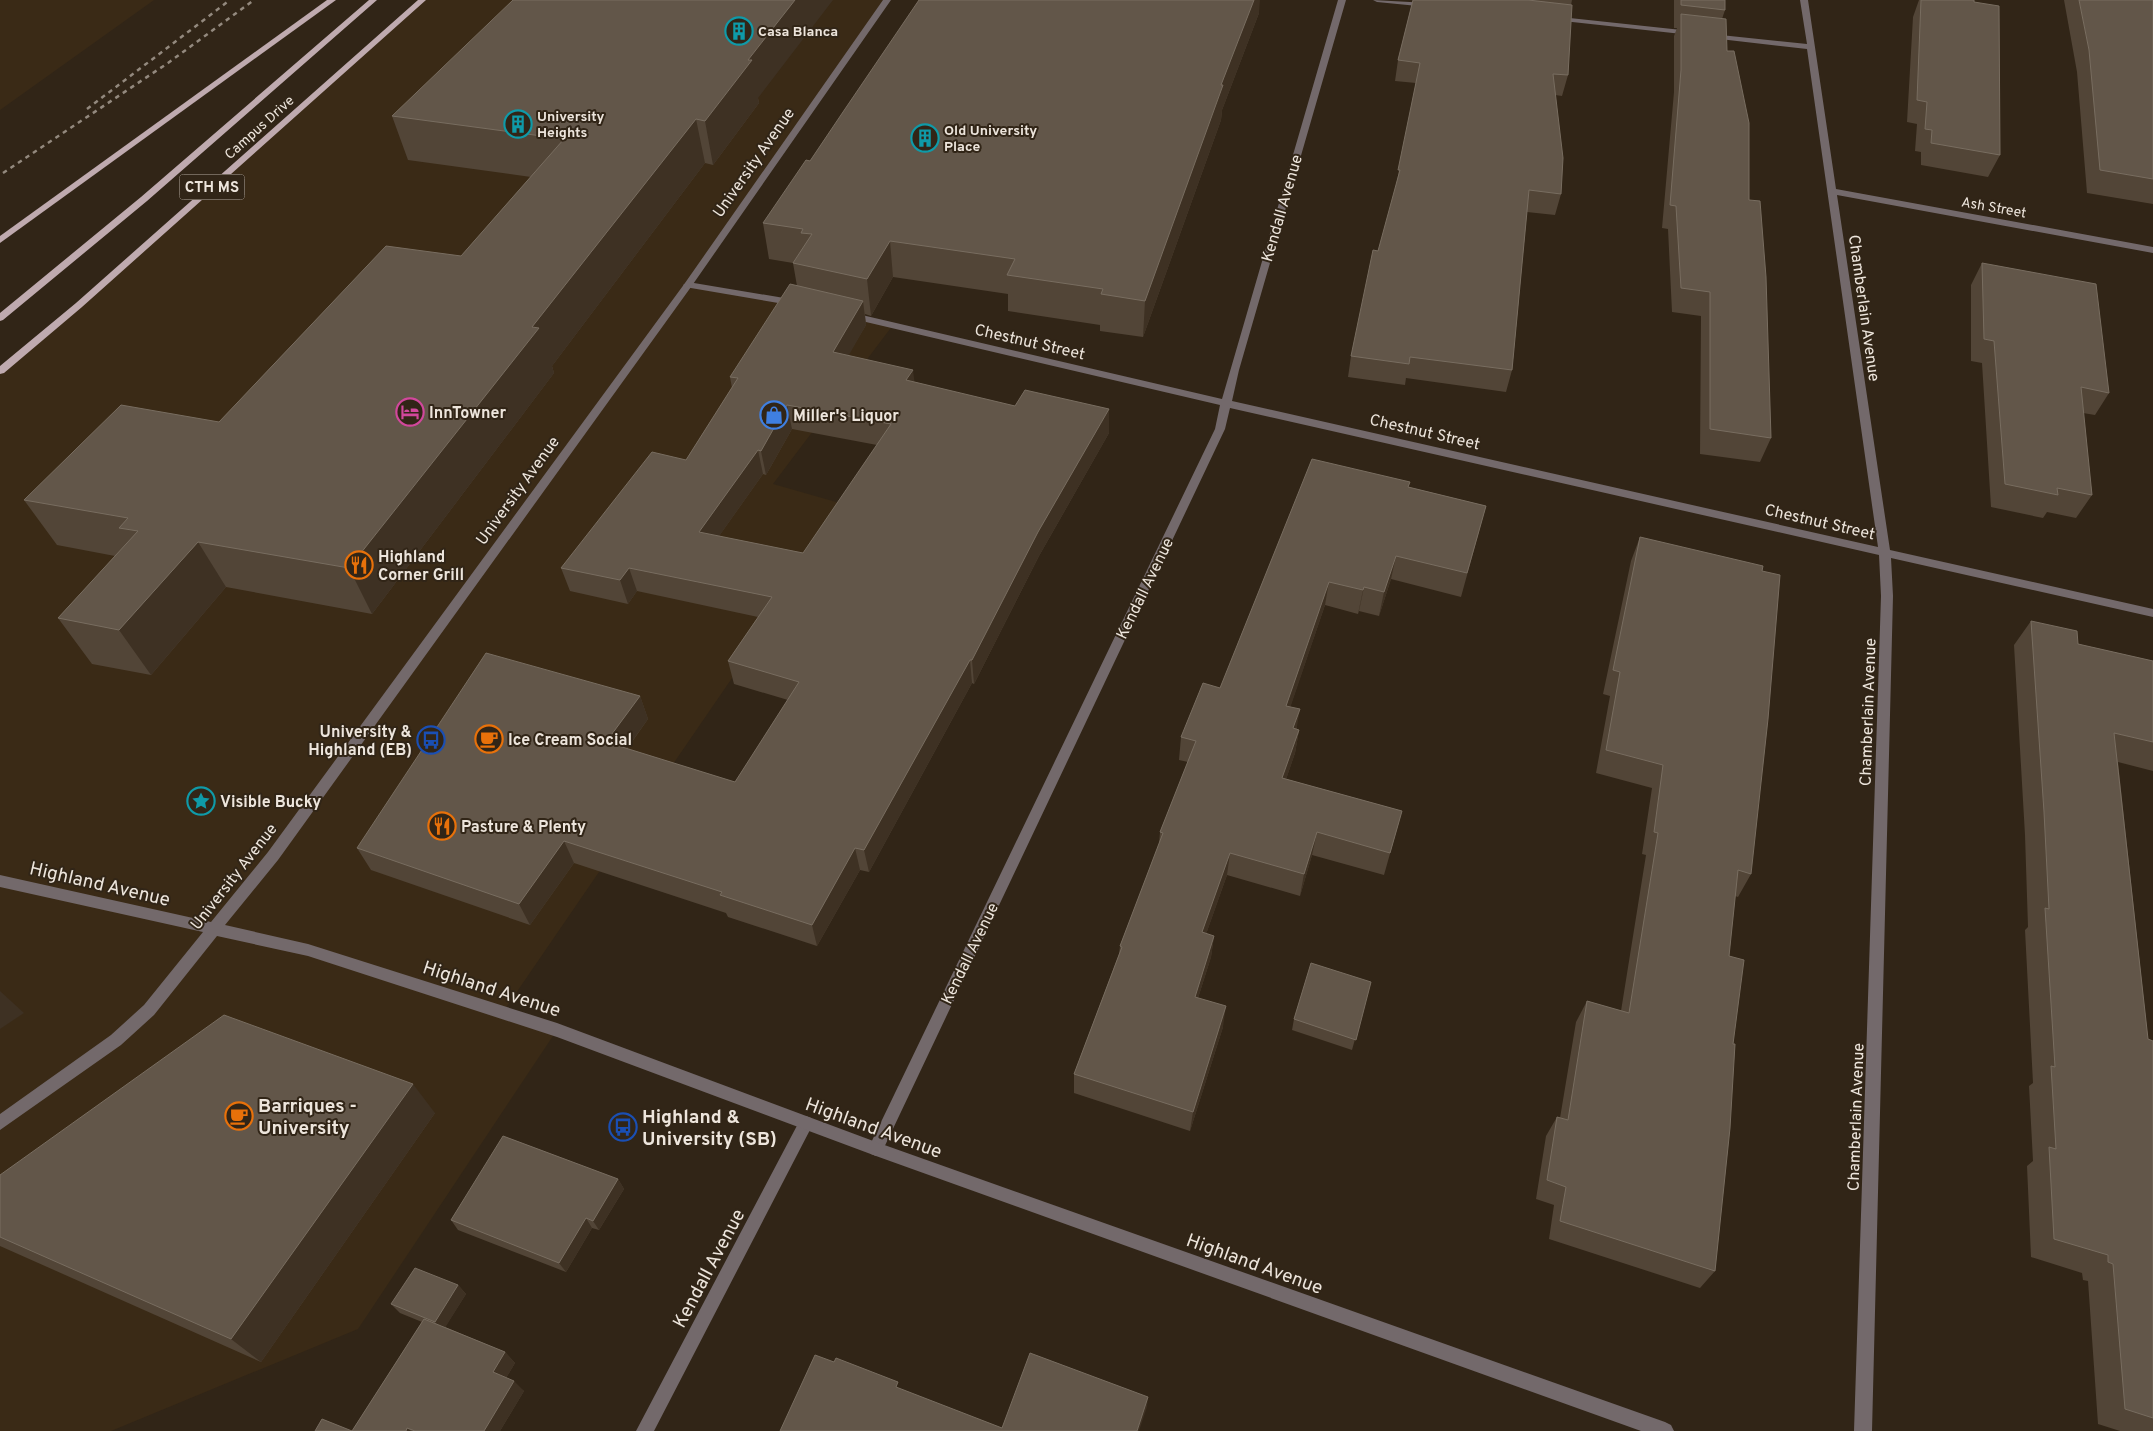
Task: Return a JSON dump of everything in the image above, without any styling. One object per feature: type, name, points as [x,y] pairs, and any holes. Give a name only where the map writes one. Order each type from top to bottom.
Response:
[{"type":"main road","points":[[0,240],[332,0]]},
{"type":"main road","name":"Campus Drive","points":[[0,318],[144,199],[373,0]]},
{"type":"main road","name":"Campus Drive","points":[[0,371],[79,305],[422,0]]},
{"type":"street","name":"University Avenue","points":[[0,1123],[116,1040],[149,1010],[273,856],[688,285],[887,0]]},
{"type":"street","name":"Kendall Avenue","points":[[876,1149],[1220,429],[1237,361],[1342,0]]},
{"type":"street","points":[[1377,0],[1438,6]]},
{"type":"street","name":"Chamberlain Avenue","points":[[1804,0],[1885,552],[1887,596],[1863,1431]]},
{"type":"street","points":[[1542,16],[1810,47]]},
{"type":"street","name":"Ash Street","points":[[1831,191],[2153,250]]},
{"type":"street","points":[[688,285],[808,306]]},
{"type":"street","name":"Chestnut Street","points":[[834,312],[1226,403],[2153,613]]},
{"type":"street","name":"Highland Avenue","points":[[0,881],[308,950],[557,1030],[876,1149],[1665,1431]]},
{"type":"street","name":"Kendall Avenue","points":[[645,1431],[806,1123]]},
{"type":"shaded area","points":[[0,0],[154,0],[0,110]]},
{"type":"shaded area","points":[[422,0],[887,0],[688,285],[893,325],[773,484],[850,506],[503,1012],[557,1030],[358,1329],[111,1431],[0,1431],[0,371]]},
{"type":"building","points":[[513,0],[795,0],[748,60],[752,60],[705,121],[696,119],[532,327],[539,328],[349,568],[198,542],[119,630],[58,618],[138,531],[119,528],[128,518],[24,500],[121,405],[219,422],[386,246],[461,256],[564,139],[392,116]]},
{"type":"building","points":[[919,0],[1254,0],[1221,85],[1223,85],[1145,301],[1101,294],[1103,289],[1007,275],[1015,259],[890,241],[867,279],[793,263],[812,234],[801,233],[803,229],[763,223],[806,160],[810,161]]},
{"type":"building","points":[[1413,0],[1528,0],[1572,5],[1568,75],[1553,74],[1563,158],[1561,194],[1529,190],[1512,370],[1410,357],[1409,364],[1351,356],[1373,250],[1378,251],[1400,170],[1398,170],[1420,63],[1398,60]]},
{"type":"building","points":[[1681,0],[1725,0],[1725,10],[1681,5]]},
{"type":"building","points":[[1921,0],[1974,0],[1974,2],[1999,6],[2000,155],[1931,143],[1932,130],[1925,129],[1927,102],[1917,100]]},
{"type":"building","points":[[2079,0],[2153,0],[2153,179],[2100,170],[2089,50]]},
{"type":"building","points":[[1681,14],[1726,19],[1727,51],[1734,51],[1749,123],[1749,200],[1760,201],[1766,277],[1771,438],[1710,429],[1710,292],[1681,288],[1676,206],[1670,205],[1681,70]]},
{"type":"building","points":[[1982,263],[2096,284],[2109,393],[2081,387],[2092,495],[2057,488],[2058,495],[2005,484],[1994,341],[1984,339]]},
{"type":"building","points":[[790,284],[863,301],[833,352],[913,370],[906,380],[1015,406],[1025,390],[1109,409],[1038,532],[972,660],[970,660],[864,850],[855,848],[812,925],[720,895],[722,892],[564,841],[519,904],[357,848],[486,653],[640,696],[606,742],[735,782],[799,682],[728,661],[772,597],[629,568],[620,580],[561,568],[652,452],[686,460],[738,378],[730,377]],"holes":[[[787,405],[891,424],[803,553],[699,532],[758,450],[761,451]]]},
{"type":"building","points":[[1312,459],[1410,482],[1408,487],[1486,506],[1467,573],[1396,556],[1384,592],[1364,587],[1363,590],[1329,582],[1286,706],[1300,709],[1293,728],[1299,730],[1282,778],[1402,811],[1390,853],[1317,832],[1304,874],[1230,853],[1202,932],[1214,936],[1195,997],[1226,1006],[1193,1112],[1074,1074],[1163,833],[1160,832],[1196,741],[1181,737],[1203,683],[1220,688]]},
{"type":"building","points":[[1640,537],[1763,566],[1762,571],[1780,575],[1768,719],[1751,874],[1738,870],[1729,956],[1744,960],[1733,1044],[1735,1044],[1730,1128],[1715,1271],[1560,1221],[1566,1187],[1547,1180],[1557,1117],[1568,1120],[1587,1001],[1629,1013],[1658,833],[1654,832],[1663,765],[1606,750],[1620,672],[1613,670]]},
{"type":"building","points":[[2031,621],[2077,631],[2078,644],[2153,661],[2153,742],[2114,733],[2148,1039],[2153,1041],[2153,1418],[2125,1409],[2113,1264],[2108,1262],[2108,1255],[2054,1239],[2049,1147],[2056,1149],[2051,1066],[2055,1067],[2045,908],[2049,909],[2044,812]]},
{"type":"building","points":[[1311,963],[1371,982],[1356,1040],[1294,1019]]},
{"type":"building","points":[[224,1015],[413,1084],[231,1339],[0,1237],[0,1175]]},
{"type":"building","points":[[503,1136],[618,1179],[593,1221],[586,1218],[559,1263],[451,1220]]},
{"type":"building","points":[[415,1268],[458,1285],[435,1322],[391,1304]]},
{"type":"building","points":[[424,1319],[505,1352],[493,1372],[514,1381],[484,1431],[415,1431],[407,1428],[406,1431],[352,1431]]},
{"type":"building","points":[[1030,1353],[1148,1397],[1137,1431],[780,1431],[815,1355],[834,1362],[836,1358],[898,1382],[896,1387],[1002,1428]]},
{"type":"building","points":[[322,1419],[352,1431],[315,1431]]},
{"type":"railway","points":[[87,109],[230,0]]},
{"type":"railway","points":[[3,173],[168,63],[254,0]]},
{"type":"place","name":"Casa Blanca","points":[[739,31]]},
{"type":"place","name":"University Heights","points":[[518,124]]},
{"type":"place","name":"Old University Place","points":[[925,138]]},
{"type":"place","name":"InnTowner","points":[[410,412]]},
{"type":"place","name":"Miller's Liquor","points":[[774,415]]},
{"type":"place","name":"Highland Corner Grill","points":[[359,565]]},
{"type":"place","name":"Ice Cream Social","points":[[489,739]]},
{"type":"place","name":"University & Highland (EB)","points":[[431,740]]},
{"type":"place","name":"Visible Bucky","points":[[201,801]]},
{"type":"place","name":"Pasture & Plenty","points":[[442,826]]},
{"type":"place","name":"Barriques - University","points":[[239,1116]]},
{"type":"place","name":"Highland & University (SB)","points":[[623,1127]]}]
